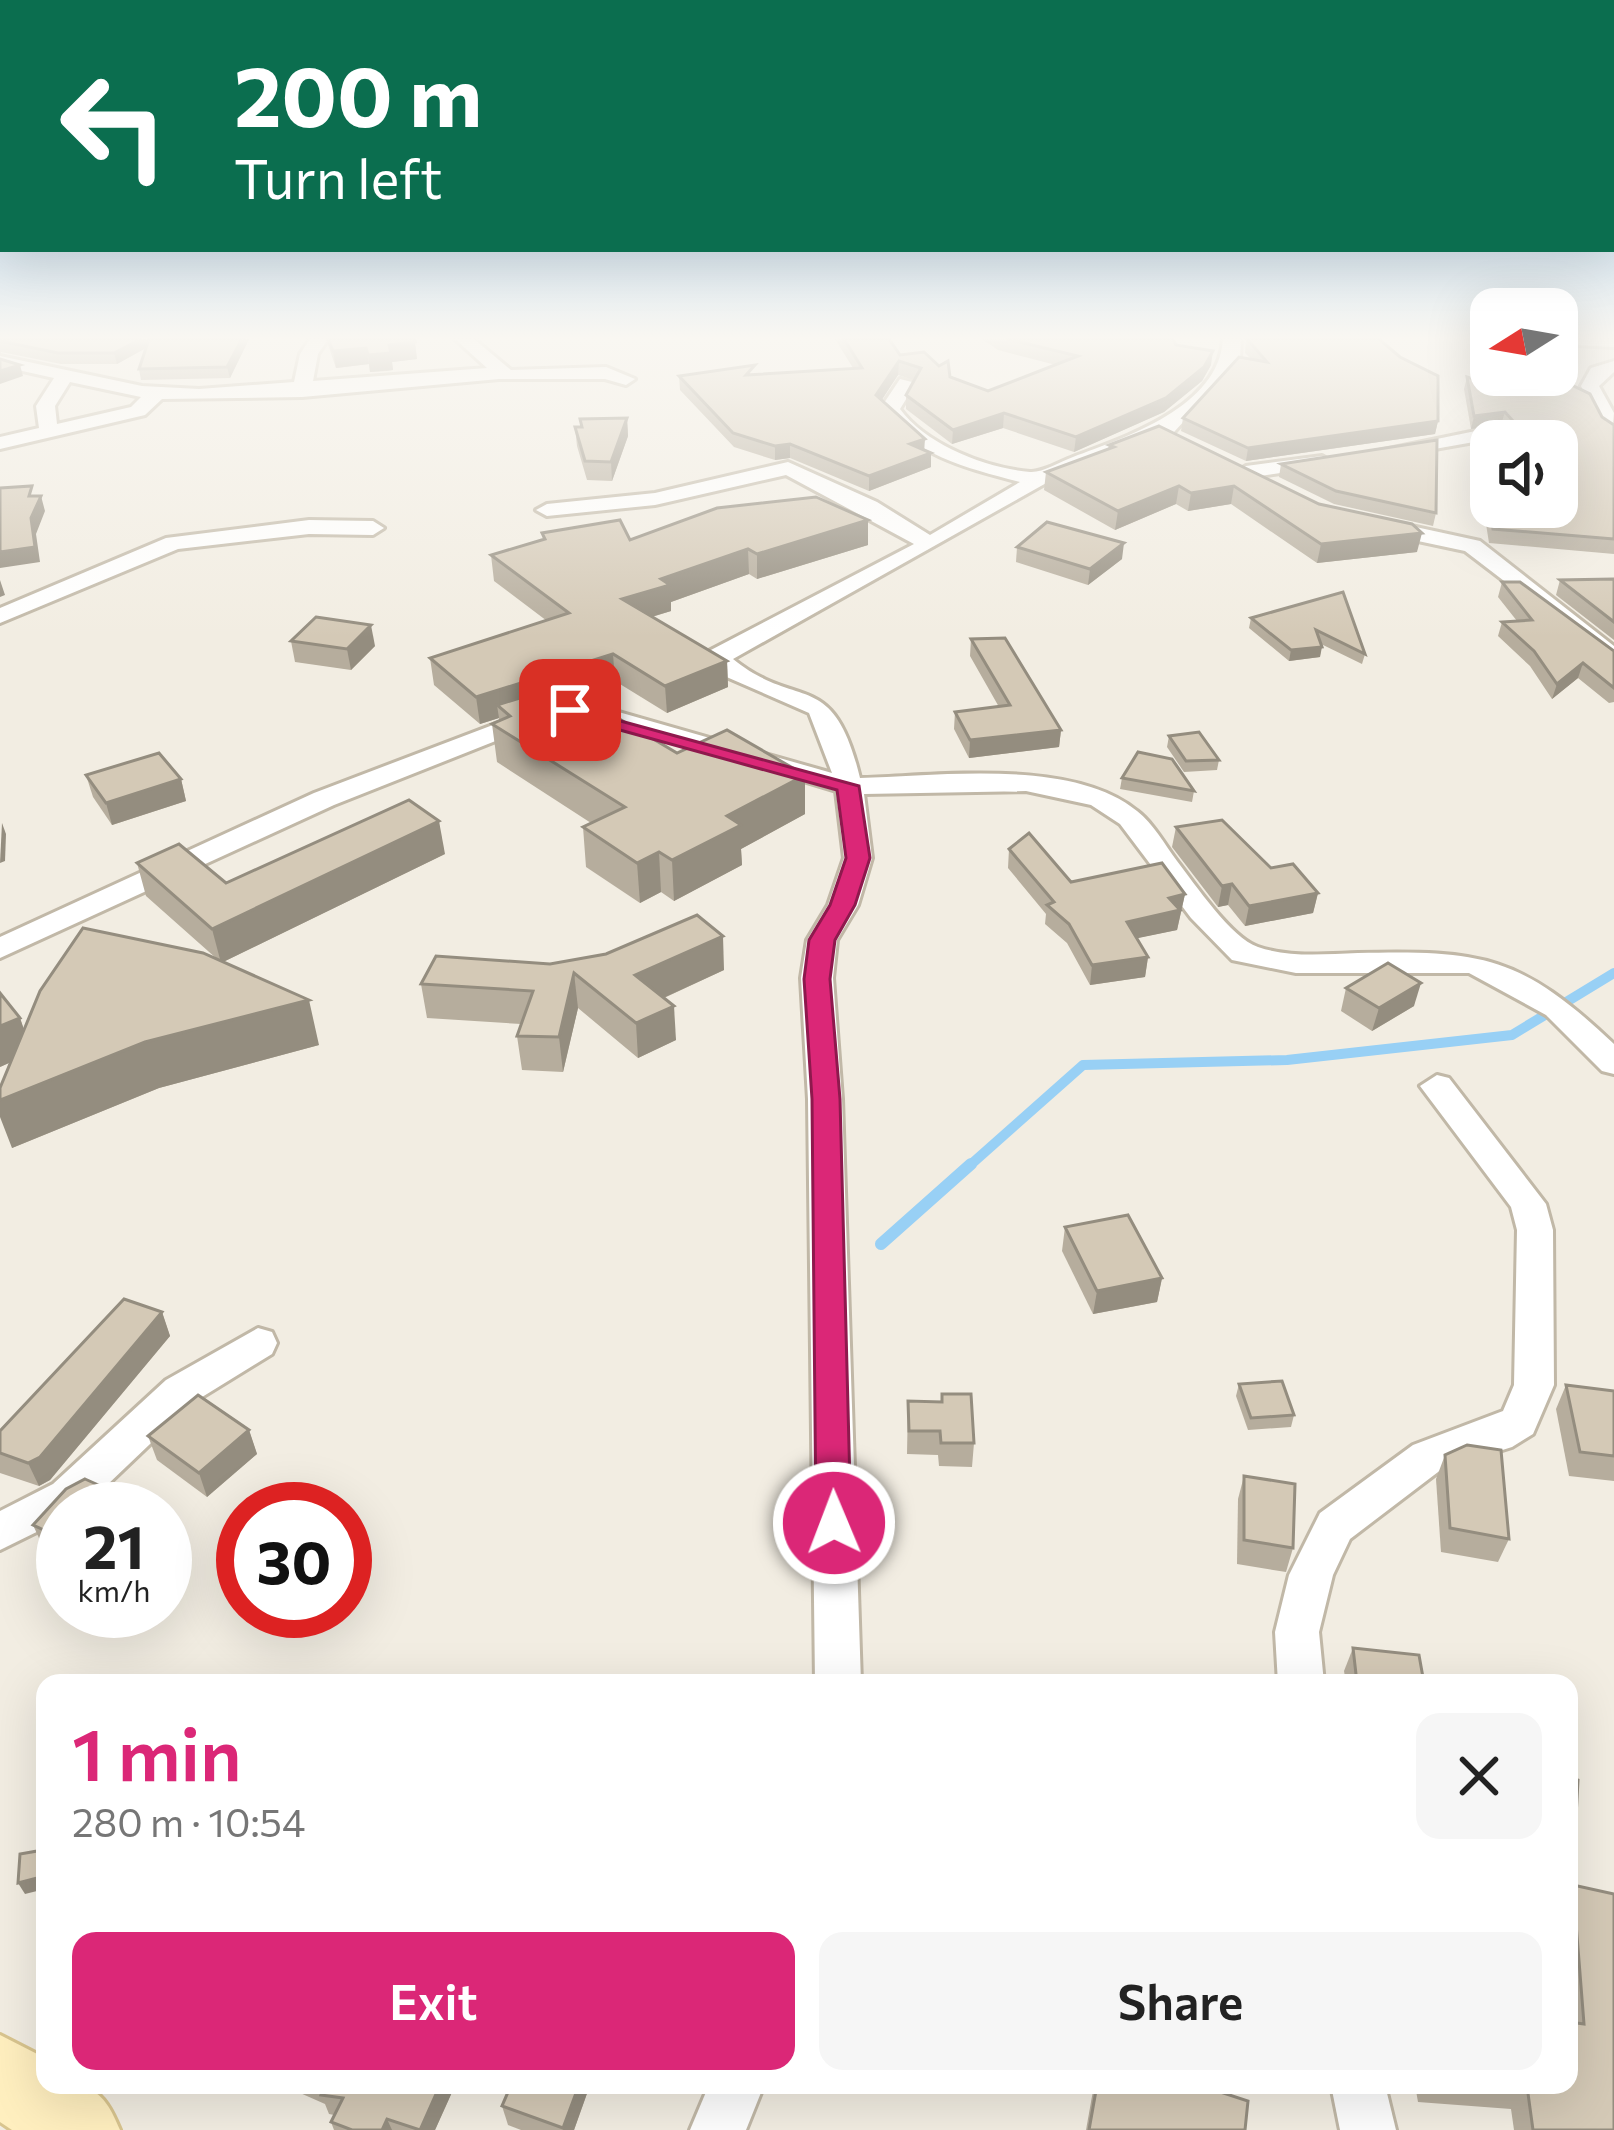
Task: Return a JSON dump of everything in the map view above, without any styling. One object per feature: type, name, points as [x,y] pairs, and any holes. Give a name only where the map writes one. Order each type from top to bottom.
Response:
[{"type":"street","points":[[922,438],[952,454],[1037,480]]},
{"type":"street","points":[[838,1674],[826,1099],[817,979],[822,940],[843,905],[858,858],[848,786],[832,726],[819,707],[731,670],[721,661],[722,651],[930,544],[1037,480],[1142,438]]},
{"type":"street","points":[[1173,438],[1191,446]]},
{"type":"street","points":[[1367,455],[1464,438]]},
{"type":"street","points":[[1284,492],[1238,468],[1341,459]]},
{"type":"street","points":[[547,510],[655,499],[788,468],[869,506],[930,544]]},
{"type":"street","points":[[1352,521],[1472,546],[1614,658]]},
{"type":"street","points":[[0,616],[174,543],[309,527],[373,528]]},
{"type":"street","points":[[0,950],[324,799],[532,718],[570,710],[848,786],[1026,783],[1100,799],[1130,818],[1202,912],[1243,953],[1296,964],[1477,964],[1557,1008],[1614,1063]]},
{"type":"street","points":[[1300,1674],[1297,1632],[1311,1575],[1335,1526],[1428,1456],[1498,1435],[1519,1422],[1534,1385],[1535,1230],[1528,1204],[1437,1086]]},
{"type":"street","points":[[0,1532],[68,1496],[180,1390],[258,1343]]},
{"type":"street","points":[[0,2074],[80,2130]]},
{"type":"street","points":[[718,2130],[733,2094]]},
{"type":"street","points":[[1360,2094],[1369,2130]]},
{"type":"building","points":[[578,438],[620,438],[611,462],[585,461]]},
{"type":"building","points":[[750,438],[924,438],[910,444],[931,453],[869,476],[790,444],[775,446]]},
{"type":"building","points":[[1126,438],[1184,438],[1319,504],[1412,524],[1422,533],[1321,544],[1234,486],[1191,493],[1179,486],[1118,511],[1046,472],[1114,447],[1109,445]]},
{"type":"building","points":[[1227,438],[1316,438],[1248,448]]},
{"type":"building","points":[[1578,438],[1614,438],[1614,539],[1493,528],[1578,528]]},
{"type":"building","points":[[1437,440],[1436,513],[1336,491],[1281,464]]},
{"type":"building","points":[[32,486],[29,496],[41,496],[31,518],[35,547],[0,552],[0,488]]},
{"type":"building","points":[[816,497],[868,520],[757,554],[748,549],[661,579],[670,585],[622,599],[727,661],[665,686],[613,654],[476,697],[430,658],[569,613],[491,555],[545,539],[542,533],[620,520],[630,540],[717,508]]},
{"type":"building","points":[[1047,522],[1124,543],[1090,569],[1017,547]]},
{"type":"building","points":[[1614,579],[1614,622],[1560,580]]},
{"type":"building","points":[[1502,582],[1520,582],[1614,651],[1614,688],[1583,663],[1557,684],[1534,651],[1502,622],[1532,620]]},
{"type":"building","points":[[1343,592],[1365,654],[1316,630],[1322,647],[1291,650],[1251,618]]},
{"type":"building","points":[[316,617],[371,625],[347,649],[291,641]]},
{"type":"building","points":[[1005,638],[1061,730],[970,740],[955,712],[1010,705],[971,639]]},
{"type":"building","points":[[562,685],[677,753],[727,730],[805,775],[727,816],[741,825],[672,860],[659,852],[637,863],[583,827],[625,807],[492,724],[510,716],[497,705]]},
{"type":"building","points":[[1199,732],[1219,760],[1186,761],[1169,736]]},
{"type":"building","points":[[1138,752],[1172,759],[1194,791],[1122,778]]},
{"type":"building","points":[[159,753],[181,779],[106,803],[86,775]]},
{"type":"building","points":[[409,800],[439,821],[212,929],[137,863],[179,844],[226,883]]},
{"type":"building","points":[[1222,820],[1271,868],[1293,864],[1318,893],[1249,906],[1232,884],[1222,886],[1176,827]]},
{"type":"building","points":[[1029,833],[1071,882],[1162,863],[1185,894],[1169,898],[1180,910],[1127,922],[1148,957],[1092,965],[1069,924],[1047,905],[1054,902],[1009,849]]},
{"type":"building","points":[[697,915],[723,936],[635,975],[674,1006],[636,1023],[574,973],[559,1037],[517,1036],[533,991],[421,984],[436,956],[550,964],[606,954]]},
{"type":"building","points":[[83,928],[203,953],[309,1000],[145,1042],[0,1100],[0,1088],[40,991]]},
{"type":"building","points":[[1388,963],[1421,983],[1379,1008],[1346,988]]},
{"type":"building","points":[[0,993],[20,1018],[0,1026]]},
{"type":"building","points":[[1128,1215],[1162,1278],[1097,1291],[1065,1227]]},
{"type":"building","points":[[124,1299],[162,1312],[40,1457],[28,1463],[0,1453],[0,1431]]},
{"type":"building","points":[[1282,1381],[1294,1415],[1251,1418],[1239,1384]]},
{"type":"building","points":[[1566,1385],[1614,1391],[1614,1456],[1580,1452]]},
{"type":"building","points":[[942,1394],[971,1394],[974,1443],[941,1443],[940,1431],[909,1431],[908,1401],[942,1402]]},
{"type":"building","points":[[198,1395],[249,1430],[199,1473],[148,1436]]},
{"type":"building","points":[[1467,1445],[1501,1450],[1509,1539],[1450,1528],[1445,1455]]},
{"type":"building","points":[[1244,1476],[1295,1484],[1293,1548],[1244,1540]]},
{"type":"building","points":[[1353,1648],[1419,1655],[1422,1674],[1356,1674]]},
{"type":"building","points":[[36,1851],[36,1878],[18,1883],[20,1854]]},
{"type":"building","points":[[1578,1886],[1614,1894],[1614,2130],[1533,2130],[1528,2094],[1578,2094],[1578,2023],[1584,2024]]},
{"type":"building","points":[[436,2094],[420,2130],[387,2119],[382,2130],[352,2130],[331,2122],[343,2098],[321,2095]]},
{"type":"building","points":[[507,2094],[576,2094],[563,2128],[502,2106]]},
{"type":"building","points":[[1095,2094],[1227,2094],[1248,2101],[1245,2130],[1089,2130]]},
{"type":"waterway","points":[[968,1167],[1083,1065],[1287,1060],[1512,1035],[1614,973]]},
{"type":"waterway","points":[[881,1244],[971,1164]]},
{"type":"route","points":[[570,710],[588,711],[699,748],[848,786],[857,824],[858,858],[843,905],[822,940],[817,979],[826,1099],[834,1523]]}]
